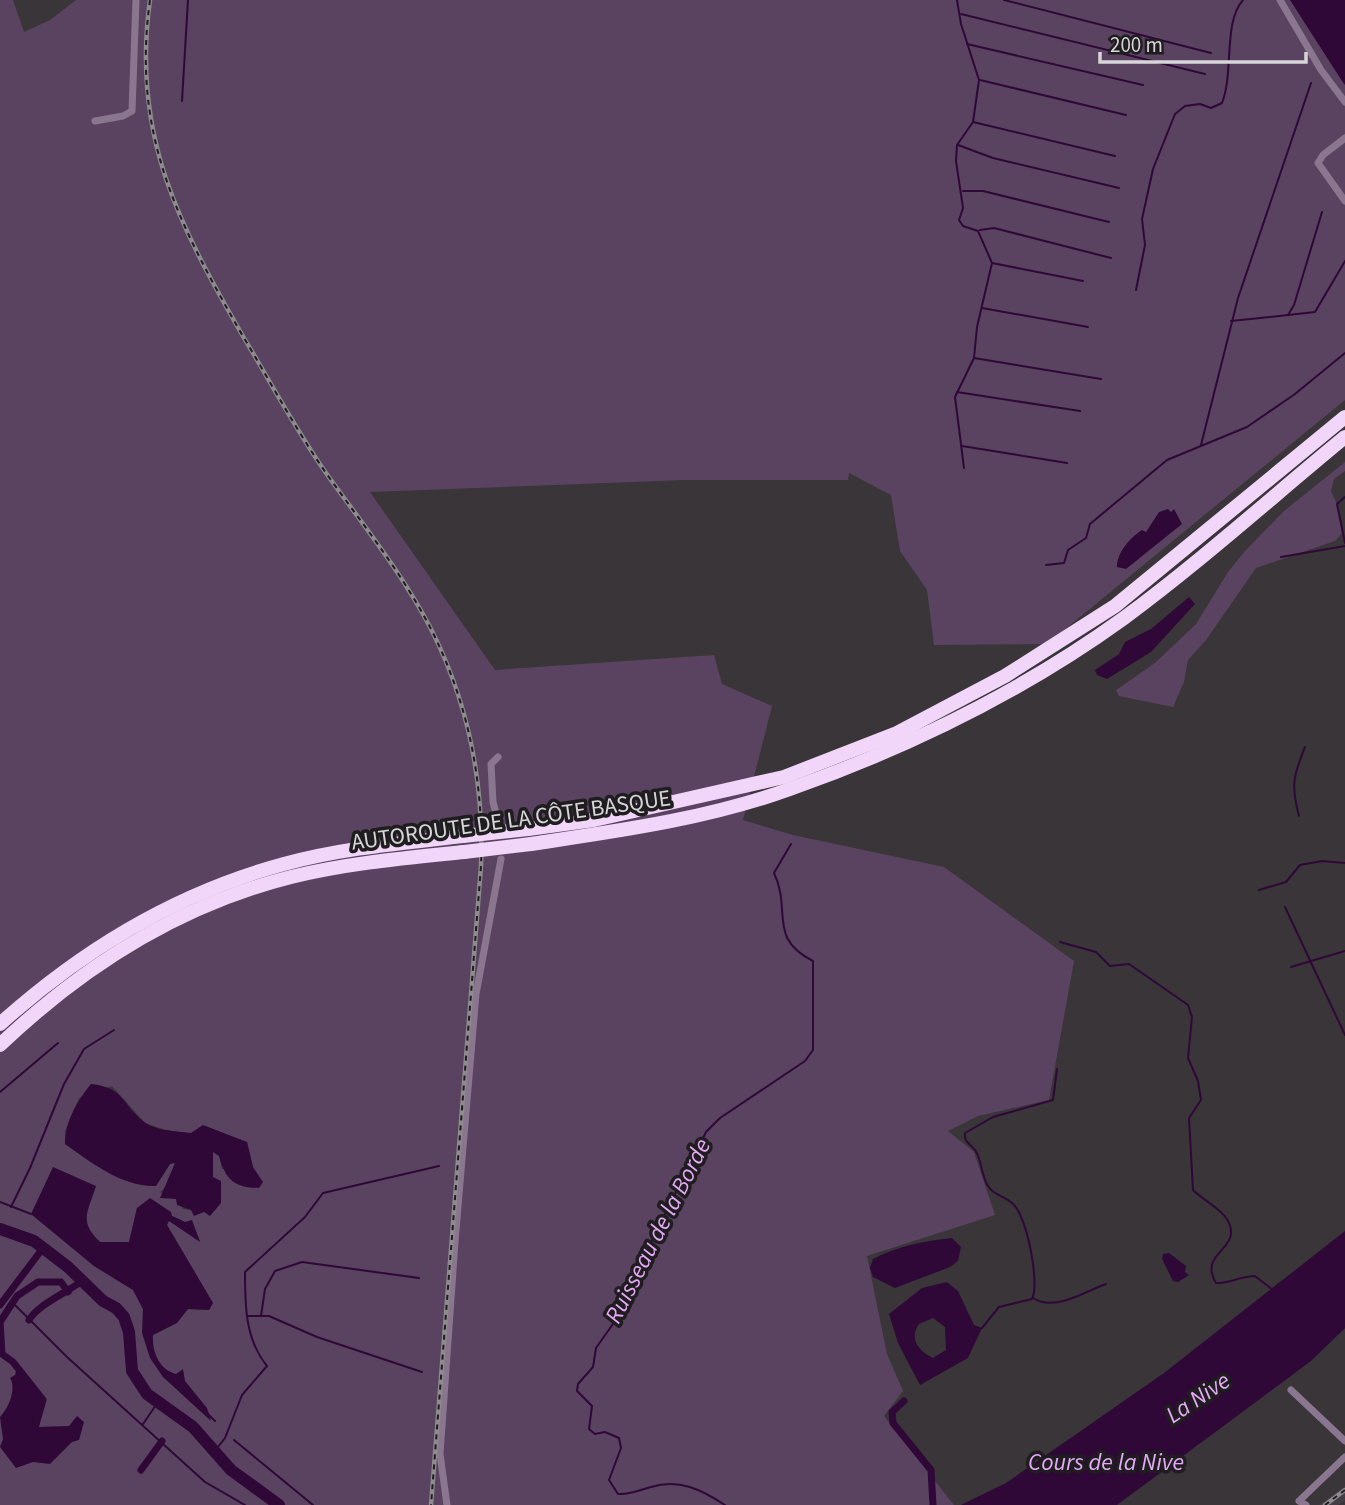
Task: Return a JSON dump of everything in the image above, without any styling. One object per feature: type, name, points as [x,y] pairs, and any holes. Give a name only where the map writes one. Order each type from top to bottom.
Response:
[{"type":"highway","name":"AUTOROUTE DE LA CÔTE BASQUE","points":[[0,1024],[63,971],[148,917],[192,896],[287,863],[358,850],[594,820],[691,800],[784,777],[884,738],[1005,676],[1115,606],[1345,417]]},
{"type":"highway","name":"AUTOROUTE DE LA CÔTE BASQUE","points":[[0,1045],[75,980],[154,929],[197,909],[291,877],[376,861],[606,833],[694,816],[788,790],[903,744],[1013,688],[1124,618],[1345,437]]},
{"type":"street","points":[[95,121],[122,116],[132,111],[136,0]]},
{"type":"street","points":[[1280,0],[1321,70],[1345,102]]},
{"type":"street","points":[[1345,138],[1323,155],[1318,163],[1345,201]]},
{"type":"street","points":[[498,757],[491,764],[493,802],[498,821]]},
{"type":"street","points":[[448,1503],[441,1466],[440,1440],[476,994],[501,859]]},
{"type":"street","points":[[1291,1390],[1345,1441]]},
{"type":"street","points":[[1306,1505],[1299,1501],[1345,1457]]},
{"type":"shaded area","points":[[0,0],[13,0],[24,32],[50,20],[76,0],[1345,0],[1345,400],[1047,644],[934,645],[927,590],[900,551],[891,495],[849,473],[848,480],[685,480],[370,492],[495,670],[714,655],[722,684],[772,706],[743,820],[793,835],[944,867],[1074,961],[1049,1100],[978,1116],[948,1131],[974,1152],[995,1215],[867,1256],[887,1354],[903,1391],[884,1416],[954,1505],[0,1505]],"holes":[[[112,1086],[145,1123],[166,1130],[247,1142],[253,1167],[222,1169],[219,1155],[213,1152],[213,1177],[191,1210],[183,1209],[176,1199],[160,1192],[167,1186],[175,1163],[170,1164],[156,1186],[131,1181],[98,1165],[65,1144],[65,1131],[79,1098]],[[96,1186],[87,1222],[100,1242],[129,1242],[137,1208],[165,1214],[191,1226],[200,1241],[169,1220],[167,1225],[213,1303],[209,1310],[188,1309],[176,1323],[150,1337],[144,1324],[143,1309],[133,1290],[94,1266],[31,1214]]]},
{"type":"shaded area","points":[[1345,462],[1345,471],[1334,479],[1331,491],[1337,504],[1342,533],[1335,541],[1256,568],[1206,640],[1188,660],[1184,682],[1173,707],[1119,696],[1116,690],[1155,663],[1196,624],[1228,572],[1245,551],[1284,511]]},
{"type":"shaded area","points":[[1345,1486],[1345,1500],[1338,1505],[1319,1505]]},
{"type":"water","points":[[1290,0],[1345,0],[1345,85],[1342,81]]},
{"type":"water","points":[[1168,509],[1171,512],[1174,509],[1182,524],[1126,569],[1117,567],[1119,556],[1129,541],[1142,530],[1146,532],[1159,512]]},
{"type":"water","points":[[1189,597],[1195,604],[1151,652],[1107,679],[1097,675],[1095,670],[1119,654],[1125,642],[1151,629]]},
{"type":"water","points":[[91,1084],[116,1092],[143,1121],[153,1127],[191,1133],[203,1125],[247,1142],[253,1167],[263,1182],[259,1188],[236,1184],[227,1176],[219,1156],[213,1152],[213,1177],[221,1181],[221,1203],[210,1216],[204,1212],[194,1216],[191,1210],[177,1205],[176,1199],[160,1198],[175,1163],[170,1164],[156,1186],[131,1183],[108,1172],[65,1144],[73,1112]]},
{"type":"water","points":[[53,1167],[96,1186],[87,1222],[100,1242],[129,1242],[137,1208],[150,1198],[171,1212],[172,1216],[185,1222],[192,1220],[200,1242],[169,1221],[167,1225],[213,1303],[209,1310],[188,1309],[177,1323],[153,1335],[153,1341],[155,1353],[165,1368],[176,1374],[183,1369],[185,1381],[207,1408],[211,1421],[163,1377],[150,1358],[142,1333],[143,1309],[133,1290],[94,1266],[31,1214]]},
{"type":"water","name":"Cours de la Nive","points":[[1345,1231],[1345,1328],[1311,1361],[1117,1505],[961,1505],[1006,1483],[1164,1373]]},
{"type":"water","points":[[952,1238],[961,1247],[958,1261],[950,1267],[895,1288],[873,1277],[870,1268],[873,1259],[911,1245]]},
{"type":"water","points":[[1169,1253],[1186,1266],[1185,1272],[1189,1275],[1178,1282],[1173,1281],[1162,1259],[1163,1254]]},
{"type":"water","points":[[947,1282],[958,1291],[974,1325],[982,1328],[968,1358],[920,1385],[898,1343],[889,1314],[922,1288]],"holes":[[[933,1318],[945,1327],[946,1350],[933,1358],[923,1352],[915,1339],[919,1324]]]},
{"type":"water","points":[[17,1368],[43,1400],[35,1427],[69,1426],[77,1416],[84,1422],[79,1440],[72,1442],[50,1464],[33,1462],[16,1468],[0,1447],[3,1439],[0,1417],[11,1399],[13,1388],[10,1378],[15,1375]]},
{"type":"waterway","points":[[182,101],[188,0]]},
{"type":"waterway","points":[[957,0],[961,24],[979,80],[973,122],[957,145],[956,161],[963,208],[959,220],[963,226],[978,231],[992,263],[977,327],[974,358],[955,397],[964,468]]},
{"type":"waterway","points":[[1004,0],[1211,53]]},
{"type":"waterway","points":[[1136,290],[1145,245],[1142,219],[1153,169],[1175,114],[1185,106],[1200,104],[1211,108],[1222,103],[1228,77],[1233,21],[1243,0]]},
{"type":"waterway","points":[[961,14],[1205,74]]},
{"type":"waterway","points":[[967,44],[1143,85]]},
{"type":"waterway","points":[[980,80],[1126,115]]},
{"type":"waterway","points":[[1201,445],[1238,298],[1311,83]]},
{"type":"waterway","points":[[973,122],[1115,156]]},
{"type":"waterway","points":[[958,145],[993,158],[1119,188]]},
{"type":"waterway","points":[[963,191],[983,191],[1109,222]]},
{"type":"waterway","points":[[1231,321],[1288,315],[1294,305],[1322,212]]},
{"type":"waterway","points":[[980,230],[994,228],[1111,258]]},
{"type":"waterway","points":[[1288,315],[1315,312],[1345,261]]},
{"type":"waterway","points":[[992,263],[1083,281]]},
{"type":"waterway","points":[[982,308],[1088,327]]},
{"type":"waterway","points":[[1046,565],[1064,563],[1068,550],[1086,538],[1090,524],[1167,460],[1247,427],[1295,394],[1345,353]]},
{"type":"waterway","points":[[974,358],[1101,379]]},
{"type":"waterway","points":[[957,392],[1080,411]]},
{"type":"waterway","points":[[962,446],[1067,463]]},
{"type":"waterway","points":[[1345,497],[1337,504],[1345,543]]},
{"type":"waterway","points":[[1281,557],[1345,546]]},
{"type":"waterway","points":[[1299,816],[1294,781],[1305,747]]},
{"type":"waterway","name":"Ruisseau de la Borde","points":[[725,1505],[699,1490],[681,1485],[661,1485],[618,1494],[609,1480],[621,1448],[619,1438],[605,1432],[595,1434],[589,1429],[592,1406],[577,1391],[578,1384],[593,1367],[596,1348],[620,1314],[627,1290],[706,1132],[720,1118],[805,1061],[813,1050],[813,961],[799,952],[785,933],[779,886],[774,873],[791,844]]},
{"type":"waterway","points":[[1259,890],[1286,882],[1300,865],[1322,861],[1345,863]]},
{"type":"waterway","points":[[1285,907],[1345,1035]]},
{"type":"waterway","points":[[1060,942],[1096,952],[1110,966],[1129,964],[1188,1005],[1192,1017],[1188,1058],[1198,1081],[1201,1100],[1189,1118],[1193,1190],[1224,1215],[1231,1229],[1230,1238],[1212,1264],[1212,1272],[1216,1283],[1255,1276],[1273,1290]]},
{"type":"waterway","points":[[1291,967],[1345,951]]},
{"type":"waterway","points":[[11,1207],[64,1084],[84,1049],[114,1030]]},
{"type":"waterway","points":[[0,1092],[58,1043]]},
{"type":"waterway","points":[[982,1328],[999,1307],[1032,1299],[1033,1266],[1028,1236],[1019,1212],[1011,1202],[988,1186],[977,1154],[966,1141],[965,1133],[993,1117],[1053,1100],[1057,1069]]},
{"type":"waterway","points":[[214,1452],[225,1438],[242,1395],[267,1366],[250,1333],[245,1272],[305,1217],[323,1193],[439,1166]]},
{"type":"waterway","points":[[0,1202],[31,1214]]},
{"type":"waterway","points":[[0,1229],[34,1241],[68,1267],[103,1301],[116,1308],[124,1317],[129,1332],[132,1371],[147,1394],[193,1427],[231,1470],[279,1505]]},
{"type":"waterway","points":[[0,1305],[43,1248]]},
{"type":"waterway","points":[[261,1316],[265,1289],[275,1271],[302,1262],[419,1278]]},
{"type":"waterway","points":[[29,1320],[46,1304],[82,1281]]},
{"type":"waterway","points":[[35,1428],[43,1400],[13,1362],[2,1354],[0,1322],[17,1296],[38,1282],[61,1282],[68,1292]]},
{"type":"waterway","points":[[1033,1298],[1041,1302],[1060,1302],[1106,1284]]},
{"type":"waterway","points":[[13,1303],[67,1357],[205,1482],[245,1505]]},
{"type":"waterway","points":[[247,1316],[269,1316],[317,1337],[422,1372]]},
{"type":"waterway","points":[[904,1401],[892,1412],[893,1423],[931,1470],[933,1505]]},
{"type":"waterway","points":[[143,1424],[158,1402]]},
{"type":"waterway","points":[[207,1413],[215,1421]]},
{"type":"waterway","points":[[234,1440],[313,1505]]},
{"type":"waterway","points":[[141,1470],[162,1441]]},
{"type":"railway","points":[[150,0],[146,49],[148,94],[154,136],[181,217],[221,297],[294,423],[421,610],[456,687],[477,775],[481,866],[431,1505]]},
{"type":"railway","points":[[1325,1505],[1345,1490]]},
{"type":"water label","name":"La Nive","points":[[1198,1398]]}]
